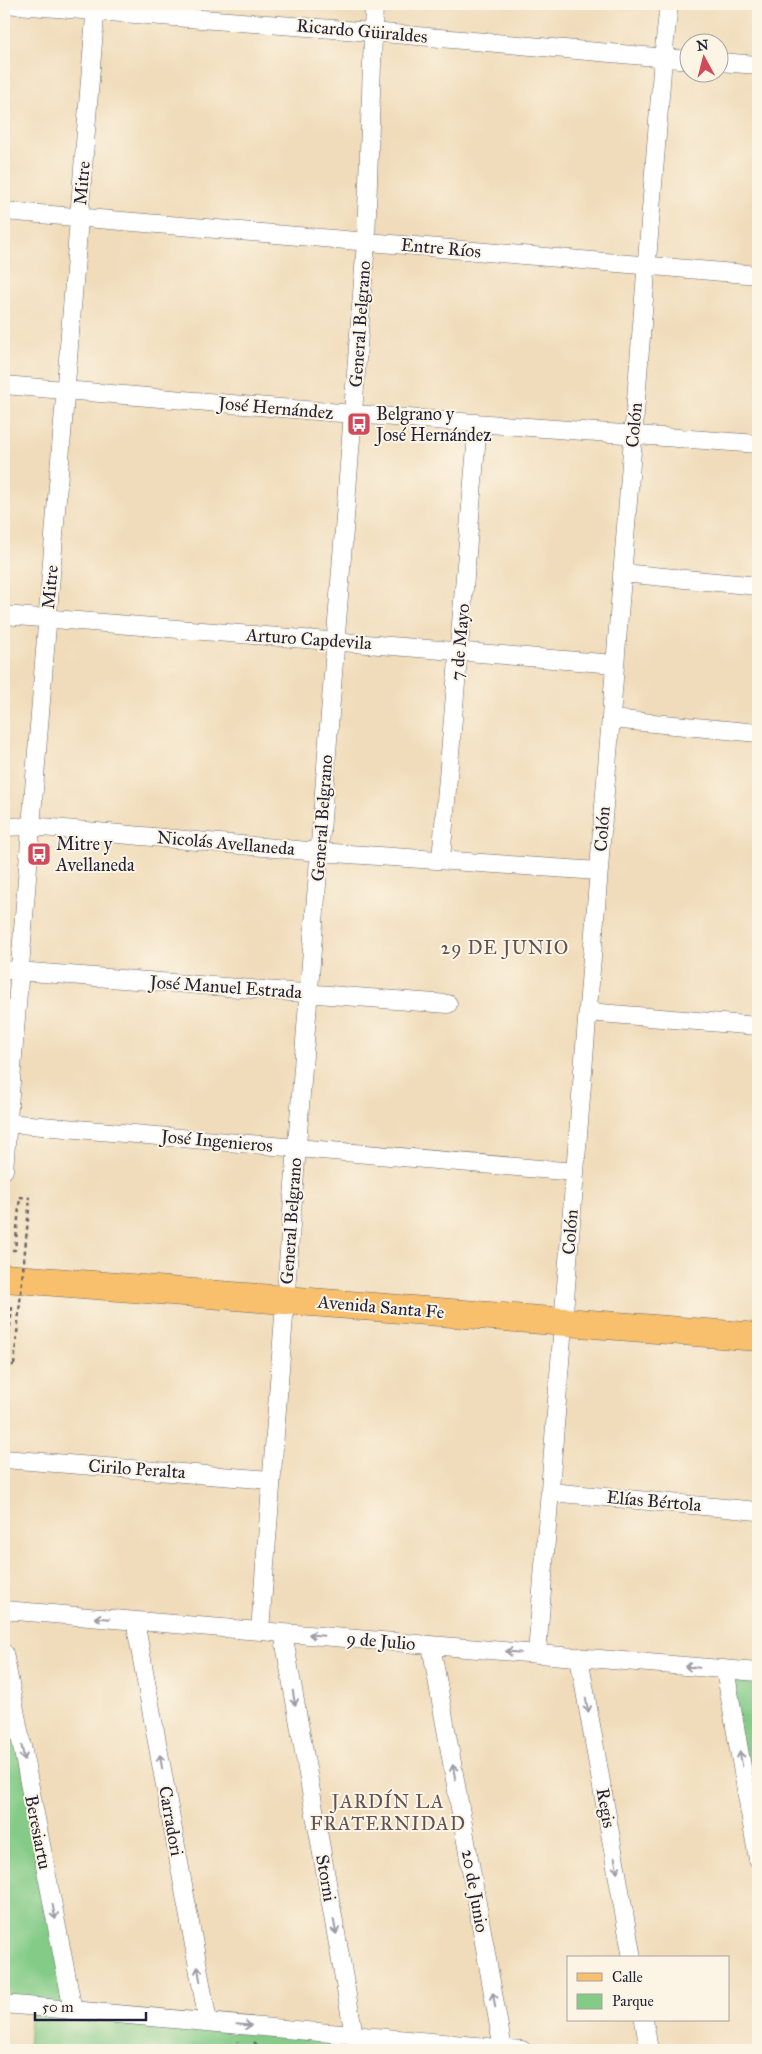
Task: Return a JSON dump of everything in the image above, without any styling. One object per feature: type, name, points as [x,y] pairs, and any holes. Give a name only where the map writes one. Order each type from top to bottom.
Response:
[{"type":"main road","name":"Avenida Santa Fe","points":[[4,1278],[758,1337]]},
{"type":"street","name":"Ricardo Güiraldes","points":[[4,4],[96,7],[680,59]]},
{"type":"street","name":"General Belgrano","points":[[260,1631],[366,242],[374,4]]},
{"type":"street","name":"Colón","points":[[537,1654],[663,58],[669,4]]},
{"type":"street","name":"Mitre","points":[[4,1170],[12,971],[31,826],[96,7]]},
{"type":"street","points":[[730,63],[758,65]]},
{"type":"street","name":"Entre Ríos","points":[[4,211],[758,275]]},
{"type":"street","name":"José Hernández","points":[[4,385],[353,414],[758,444]]},
{"type":"street","name":"7 de Mayo","points":[[441,860],[478,423]]},
{"type":"street","points":[[622,573],[758,586]]},
{"type":"street","name":"Arturo Capdevila","points":[[4,615],[615,664]]},
{"type":"street","points":[[611,719],[758,733]]},
{"type":"street","name":"Nicolás Avellaneda","points":[[4,827],[31,826],[319,852],[599,872]]},
{"type":"street","name":"José Manuel Estrada","points":[[12,971],[448,1004]]},
{"type":"street","points":[[588,1012],[758,1026]]},
{"type":"street","name":"José Ingenieros","points":[[7,1123],[575,1172]]},
{"type":"street","name":"Cirilo Peralta","points":[[4,1459],[271,1480]]},
{"type":"street","name":"Elías Bértola","points":[[550,1492],[758,1511]]},
{"type":"street","name":"9 de Julio","points":[[4,1610],[758,1672]]},
{"type":"street","name":"Carradori","points":[[135,1621],[208,2022]]},
{"type":"street","name":"Storni","points":[[282,1633],[354,2035]]},
{"type":"street","name":"20 de Junio","points":[[431,1645],[502,2048]]},
{"type":"street","name":"Beresiartu","points":[[4,1653],[73,2010]]},
{"type":"street","name":"Regis","points":[[578,1657],[632,1956]]},
{"type":"street","points":[[725,1669],[758,1859]]},
{"type":"street","points":[[4,2004],[522,2050]]},
{"type":"street","points":[[644,2022],[649,2050]]},
{"type":"path","points":[[4,1250],[15,1250],[20,1197],[30,1198],[14,1365],[6,1365],[12,1307],[4,1307]]},
{"type":"green space","points":[[4,1653],[73,2010],[522,2050],[28,2050],[31,2006],[4,2004]]},
{"type":"green space","points":[[725,1669],[758,1672],[758,1859]]},
{"type":"place","name":"Belgrano y José Hernández","points":[[359,424]]},
{"type":"place","name":"Mitre y Avellaneda","points":[[39,854]]},
{"type":"district","name":"29 DE JUNIO","points":[[505,947]]},
{"type":"district","name":"JARDÍN LA FRATERNIDAD","points":[[388,1812]]}]
